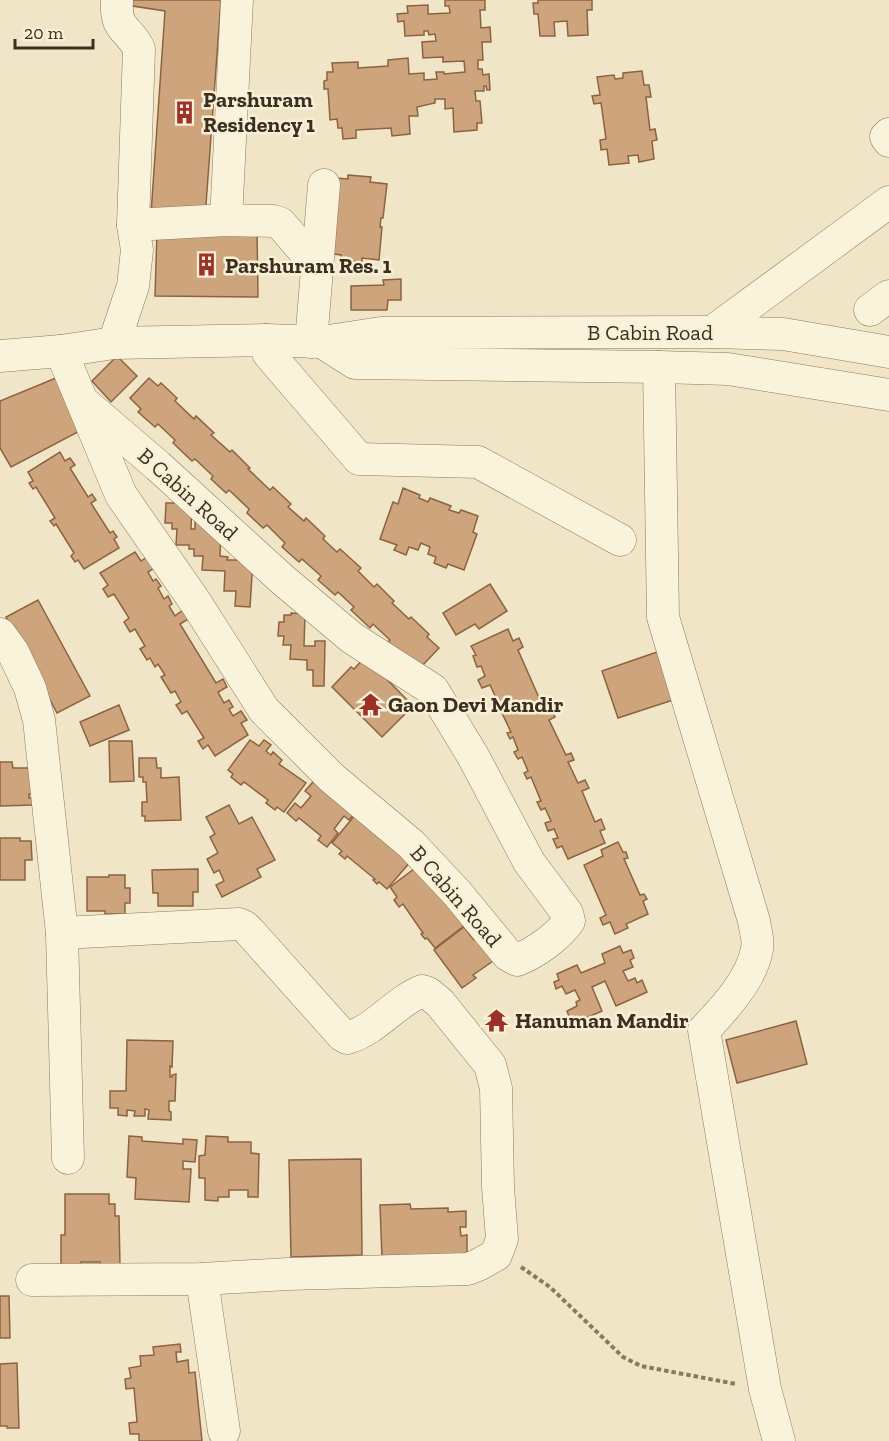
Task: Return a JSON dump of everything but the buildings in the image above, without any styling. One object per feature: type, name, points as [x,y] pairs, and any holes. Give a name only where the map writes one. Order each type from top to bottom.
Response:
[{"type":"street","points":[[114,343],[133,286],[137,250],[133,225],[139,49],[136,41],[118,20],[117,0]]},
{"type":"street","points":[[226,220],[237,0]]},
{"type":"street","points":[[889,134],[886,136],[889,141]]},
{"type":"street","points":[[324,185],[316,285],[316,342],[355,363],[728,369],[889,394]]},
{"type":"street","points":[[712,332],[889,202]]},
{"type":"street","points":[[133,225],[226,220],[265,220],[280,223],[317,266]]},
{"type":"street","name":"B Cabin Road","points":[[0,356],[61,351],[114,343],[266,340],[316,342],[381,333],[712,332],[783,334],[889,351]]},
{"type":"street","points":[[266,340],[268,353],[359,459],[478,462],[620,540]]},
{"type":"street","name":"B Cabin Road","points":[[61,351],[121,495],[196,603],[264,710],[332,778],[411,844],[457,893],[508,955],[517,960],[527,956],[563,930],[569,921],[567,913],[529,862],[473,756],[433,690],[352,639],[82,401]]},
{"type":"street","points":[[659,367],[663,617],[754,921],[758,947],[748,975],[723,1010],[704,1030],[765,1389],[779,1441]]},
{"type":"street","points":[[0,634],[13,652],[30,688],[39,720],[62,933],[68,1158]]},
{"type":"street","points":[[32,1280],[202,1279],[468,1269],[496,1255],[502,1239],[498,1186],[496,1088],[490,1065],[429,993],[422,991],[410,996],[364,1032],[348,1038],[342,1035],[250,932],[239,924],[62,933]]},
{"type":"street","points":[[202,1279],[225,1431]]},
{"type":"path","points":[[496,1255],[526,1269],[550,1287],[623,1357],[641,1366],[765,1389]]},
{"type":"place","name":"Parshuram Residency 1","points":[[185,112]]},
{"type":"place","name":"Parshuram Res. 1","points":[[207,265]]},
{"type":"place","name":"Gaon Devi Mandir","points":[[370,704]]},
{"type":"place","name":"Hanuman Mandir","points":[[497,1020]]}]
